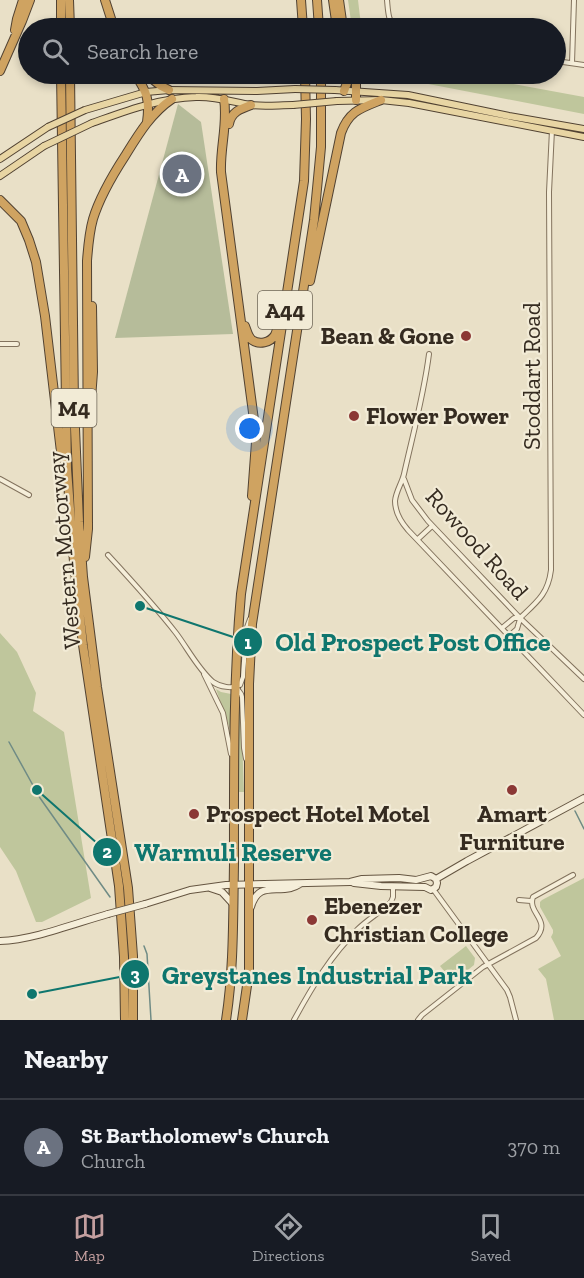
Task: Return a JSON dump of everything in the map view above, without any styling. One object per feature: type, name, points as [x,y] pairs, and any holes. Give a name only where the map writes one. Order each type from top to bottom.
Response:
[{"type":"highway","points":[[13,43],[23,0]]},
{"type":"highway","points":[[23,18],[30,0]]},
{"type":"highway","points":[[60,0],[61,18]]},
{"type":"highway","points":[[69,0],[70,18]]},
{"type":"highway","points":[[105,0],[111,18]]},
{"type":"highway","points":[[301,0],[302,18]]},
{"type":"highway","points":[[317,0],[318,18]]},
{"type":"highway","points":[[333,0],[336,18]]},
{"type":"highway","points":[[339,0],[342,18]]},
{"type":"highway","points":[[0,71],[18,30]]},
{"type":"highway","name":"Western Motorway","points":[[61,84],[67,469],[83,645],[119,886],[124,957],[124,1020]]},
{"type":"highway","name":"Western Motorway","points":[[70,84],[74,405],[79,522],[83,577],[97,687],[128,888],[133,956],[133,1020]]},
{"type":"highway","points":[[141,84],[149,103],[147,122]]},
{"type":"highway","points":[[158,84],[169,90]]},
{"type":"highway","name":"A44","points":[[226,1020],[233,959],[234,770],[239,616],[304,181],[305,84]]},
{"type":"highway","name":"A44","points":[[242,1020],[249,972],[250,652],[254,610],[319,181],[321,84]]},
{"type":"highway","points":[[340,90],[346,84]]},
{"type":"highway","points":[[355,84],[356,96]]},
{"type":"highway","points":[[83,577],[88,529],[87,261],[90,231],[104,192],[147,122],[155,112],[172,99]]},
{"type":"highway","points":[[224,99],[225,122],[221,172],[255,442],[249,545]]},
{"type":"highway","points":[[298,327],[341,133],[346,121],[356,111],[381,100]]},
{"type":"highway","points":[[251,105],[230,117],[224,164],[245,327],[249,338],[253,341],[262,343],[271,340],[274,336],[290,273]]},
{"type":"highway","points":[[0,200],[26,229],[36,262],[49,347],[61,452],[67,469]]},
{"type":"highway","points":[[0,206],[11,210]]},
{"type":"highway","points":[[277,361],[286,353],[290,354],[292,359]]},
{"type":"main road","points":[[0,159],[48,127],[85,110],[146,92],[169,90],[340,90],[356,96],[446,109],[584,137]]},
{"type":"main road","points":[[0,176],[44,146],[92,123],[149,103],[172,99],[197,97],[224,99],[251,105],[293,105],[336,101],[356,96],[408,95],[584,129]]},
{"type":"main road","points":[[436,879],[584,798]]},
{"type":"main road","points":[[350,882],[362,879],[408,879],[431,876],[436,879]]},
{"type":"main road","points":[[425,878],[425,887]]},
{"type":"main road","points":[[373,879],[388,882],[393,886]]},
{"type":"main road","points":[[393,886],[397,881],[408,879]]},
{"type":"main road","points":[[0,941],[31,936],[207,887],[234,884],[350,882],[433,889],[437,885],[436,879]]},
{"type":"main road","points":[[250,909],[260,892],[291,888],[303,883]]},
{"type":"main road","points":[[207,887],[222,892],[234,904]]},
{"type":"street","points":[[387,0],[389,18]]},
{"type":"street","points":[[572,63],[574,0]]},
{"type":"street","points":[[566,62],[584,64]]},
{"type":"street","name":"Stoddart Road","points":[[509,636],[517,629],[520,618],[544,594],[548,587],[551,570],[549,192],[553,123]]},
{"type":"street","points":[[0,344],[17,344]]},
{"type":"street","name":"Rowood Road","points":[[429,354],[426,381],[403,478],[396,496],[396,508],[403,524],[584,715]]},
{"type":"street","name":"Rowood Road","points":[[403,478],[416,508],[432,526],[520,618],[584,678]]},
{"type":"street","points":[[1,480],[29,495]]},
{"type":"street","points":[[418,539],[432,526]]},
{"type":"street","points":[[108,555],[154,605],[203,672],[223,713],[234,770]]},
{"type":"street","points":[[203,672],[215,683],[236,687],[240,685],[246,630],[254,610]]},
{"type":"street","name":"Stoddart Road","points":[[502,628],[514,618],[520,618]]},
{"type":"street","points":[[236,687],[242,698],[244,748],[249,778]]},
{"type":"street","points":[[531,901],[537,894],[573,875]]},
{"type":"street","points":[[294,1020],[335,954],[359,928],[391,902],[393,886]]},
{"type":"street","points":[[433,889],[507,990],[516,1020]]},
{"type":"street","points":[[519,900],[531,901]]},
{"type":"street","points":[[418,1020],[488,964],[541,933],[541,923],[531,901]]},
{"type":"green space","points":[[348,0],[358,0],[360,18],[351,18]]},
{"type":"green space","points":[[428,84],[514,84],[584,97],[584,114]]},
{"type":"green space","points":[[178,104],[201,122],[233,334],[115,338]]},
{"type":"green space","points":[[0,633],[17,652],[36,693],[33,711],[64,732],[91,898],[42,922],[36,922],[16,871],[0,847]]},
{"type":"green space","points":[[216,689],[232,696],[231,732]]},
{"type":"green space","points":[[239,710],[241,710],[244,792],[238,792]]},
{"type":"green space","points":[[584,878],[584,1020],[554,1020],[546,979],[538,969],[561,956],[551,937],[553,930],[540,907],[540,902]]},
{"type":"green space","points":[[466,946],[475,958],[474,965],[453,982],[440,966]]},
{"type":"waterway","points":[[9,742],[40,798],[110,897]]},
{"type":"waterway","points":[[575,811],[584,829]]},
{"type":"waterway","points":[[144,946],[147,954],[151,1020]]},
{"type":"place","name":"St Bartholomew's Church","points":[[182,174]]},
{"type":"place","name":"Bean & Gone","points":[[466,336]]},
{"type":"place","name":"Flower Power","points":[[354,416]]},
{"type":"place","name":"Old Prospect Post Office","points":[[140,606]]},
{"type":"place","name":"Warmuli Reserve","points":[[37,790]]},
{"type":"place","name":"Amart Furniture","points":[[512,790]]},
{"type":"place","name":"Prospect Hotel Motel","points":[[194,814]]},
{"type":"place","name":"Ebenezer Christian College","points":[[312,920]]},
{"type":"place","name":"Greystanes Industrial Park","points":[[32,994]]}]
